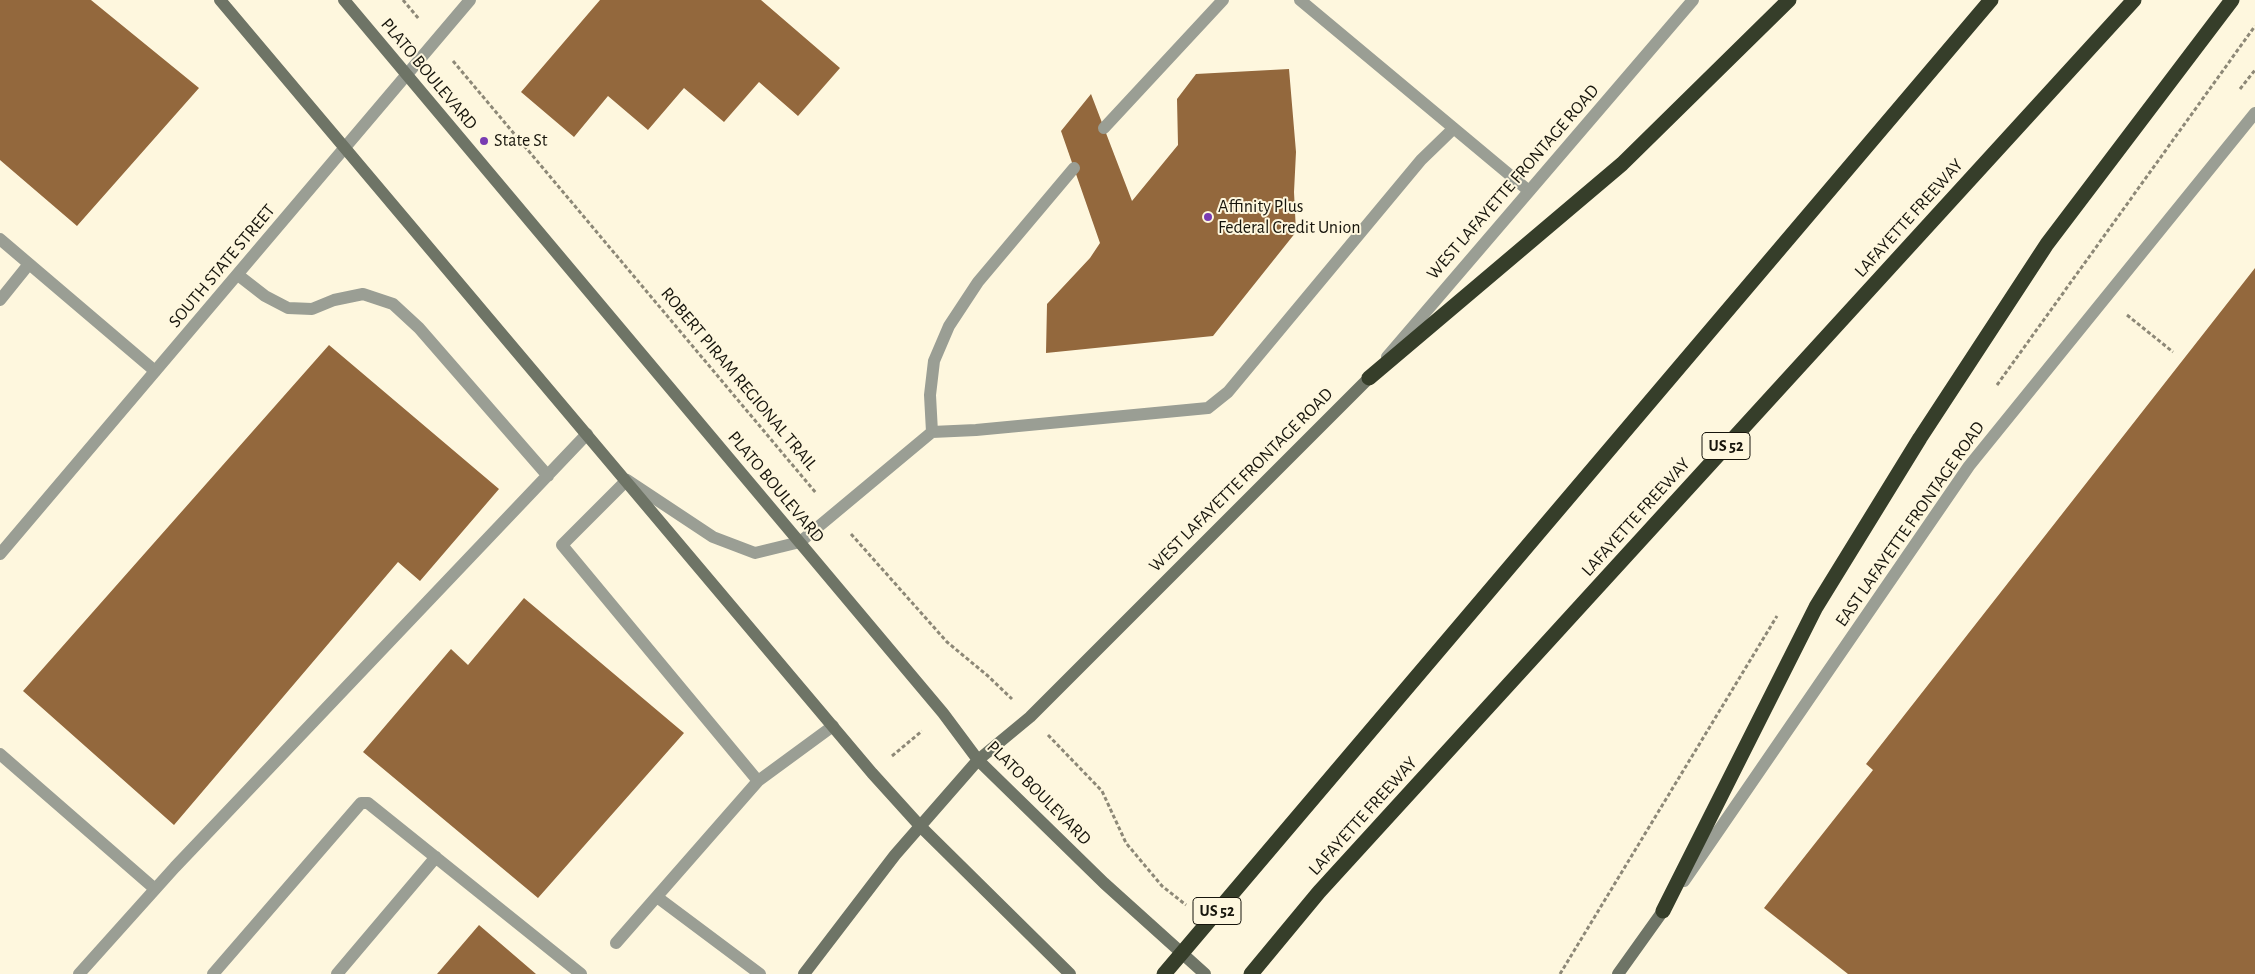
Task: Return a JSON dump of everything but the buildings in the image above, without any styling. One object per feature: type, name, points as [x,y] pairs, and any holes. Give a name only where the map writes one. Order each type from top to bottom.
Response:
[{"type":"highway","points":[[1369,378],[1622,164],[1789,0]]},
{"type":"highway","name":"US 52","points":[[1164,974],[1990,0]]},
{"type":"highway","name":"LAFAYETTE FREEWAY","points":[[1251,974],[1319,892],[2134,0]]},
{"type":"highway","points":[[1663,912],[1816,606],[1920,438],[2047,244],[2232,0]]},
{"type":"main road","points":[[220,0],[833,726],[920,826],[1070,974]]},
{"type":"main road","name":"PLATO BOULEVARD","points":[[344,0],[800,542],[943,714],[978,760],[1104,883],[1205,974]]},
{"type":"main road","name":"WEST LAFAYETTE FRONTAGE ROAD","points":[[804,974],[894,855],[978,760],[1030,717],[1369,378]]},
{"type":"main road","name":"EAST LAFAYETTE FRONTAGE ROAD","points":[[1618,974],[1663,912]]},
{"type":"street","name":"SOUTH STATE STREET","points":[[0,554],[238,275],[406,73],[470,0]]},
{"type":"street","points":[[1104,128],[1223,0]]},
{"type":"street","points":[[1300,0],[1529,191]]},
{"type":"street","name":"WEST LAFAYETTE FRONTAGE ROAD","points":[[1369,378],[1693,0]]},
{"type":"street","name":"EAST LAFAYETTE FRONTAGE ROAD","points":[[1663,912],[1969,466],[2255,113]]},
{"type":"street","points":[[758,782],[562,545],[627,480],[713,537],[734,547],[755,553],[800,542],[932,432],[976,430],[1208,408],[1228,392],[1421,160],[1453,129]]},
{"type":"street","points":[[932,432],[930,394],[934,361],[949,326],[978,282],[1074,168]]},
{"type":"street","points":[[0,239],[155,372]]},
{"type":"street","points":[[0,300],[29,264]]},
{"type":"street","points":[[238,275],[265,296],[288,308],[312,309],[334,300],[363,294],[393,304],[420,328],[548,476]]},
{"type":"street","points":[[79,974],[155,889],[588,434]]},
{"type":"street","points":[[616,943],[758,782],[833,726]]},
{"type":"street","points":[[0,754],[155,889]]},
{"type":"street","points":[[213,974],[361,802],[368,803],[581,974]]},
{"type":"street","points":[[337,974],[436,857]]},
{"type":"street","points":[[657,897],[760,974]]},
{"type":"path","points":[[2053,307],[2255,26]]},
{"type":"path","name":"ROBERT PIRAM REGIONAL TRAIL","points":[[477,91],[834,515],[947,642],[988,676]]},
{"type":"path","points":[[2125,314],[2173,352]]},
{"type":"path","points":[[888,760],[928,726]]},
{"type":"path","points":[[1062,749],[1102,792],[1126,843],[1162,886],[1191,909]]},
{"type":"place","name":"State St","points":[[484,141]]},
{"type":"place","name":"Affinity Plus Federal Credit Union","points":[[1208,217]]}]
